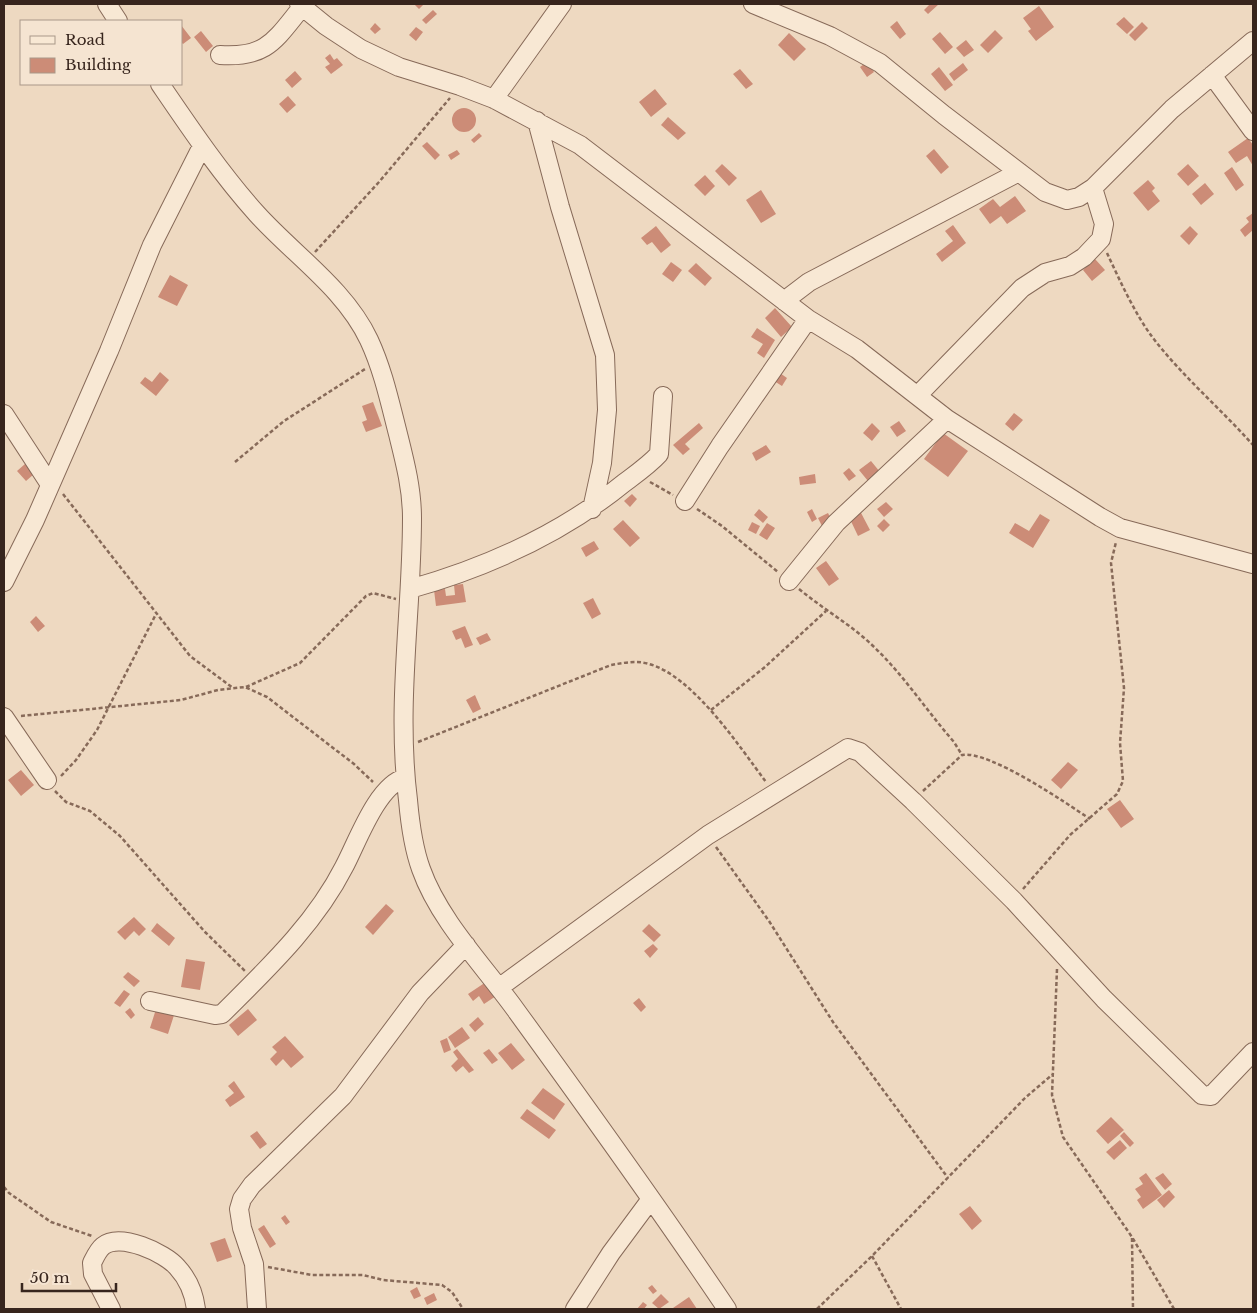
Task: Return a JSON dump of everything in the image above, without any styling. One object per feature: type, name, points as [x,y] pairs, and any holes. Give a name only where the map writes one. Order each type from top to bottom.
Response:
[{"type":"street","points":[[107,4],[117,20]]},
{"type":"street","points":[[494,99],[562,4]]},
{"type":"street","points":[[753,4],[830,36],[880,63],[1045,192],[1067,200],[1078,197],[1093,188],[1172,109],[1253,41]]},
{"type":"street","points":[[220,55],[240,56],[255,53],[267,47],[300,5],[361,49],[399,67],[494,99],[580,145],[808,319],[857,349],[947,419],[1059,493],[1120,528],[1253,564]]},
{"type":"street","points":[[1212,75],[1253,131]]},
{"type":"street","points":[[161,85],[202,146],[257,214],[348,307],[368,339],[388,391],[409,478],[412,515],[410,596],[404,672],[403,748],[411,828],[421,869],[436,901],[466,945],[500,987],[727,1309]]},
{"type":"street","points":[[536,120],[605,355],[607,410],[602,463],[592,509]]},
{"type":"street","points":[[4,582],[31,529],[109,351],[152,245],[202,146]]},
{"type":"street","points":[[784,301],[808,282],[1019,172]]},
{"type":"street","points":[[918,395],[1022,288],[1045,273],[1070,266],[1084,257],[1101,239],[1104,224],[1093,188]]},
{"type":"street","points":[[685,501],[720,446],[808,319]]},
{"type":"street","points":[[410,596],[541,539],[592,509],[659,454],[663,396]]},
{"type":"street","points":[[4,414],[50,482]]},
{"type":"street","points":[[789,581],[836,523],[947,419]]},
{"type":"street","points":[[4,717],[50,783]]},
{"type":"street","points":[[500,987],[708,836],[848,748],[860,752],[913,800],[1202,1095],[1211,1096],[1253,1052]]},
{"type":"street","points":[[150,1001],[215,1015],[222,1014],[305,926],[332,888],[384,792],[397,780],[405,778]]},
{"type":"street","points":[[257,1309],[254,1264],[242,1228],[239,1209],[242,1199],[252,1185],[343,1096],[420,994],[466,945]]},
{"type":"street","points":[[575,1309],[611,1253],[651,1199]]},
{"type":"street","points":[[110,1309],[94,1274],[92,1263],[103,1246],[112,1242],[127,1242],[148,1249],[165,1257],[177,1266],[193,1290],[196,1309]]},
{"type":"path","points":[[306,262],[379,182],[460,86]]},
{"type":"path","points":[[1101,239],[1139,316],[1152,336],[1171,359],[1253,446]]},
{"type":"path","points":[[235,462],[310,403],[377,361]]},
{"type":"path","points":[[635,474],[685,501],[722,526],[826,611],[854,628],[893,667],[954,742],[962,755]]},
{"type":"path","points":[[50,482],[190,656],[234,688]]},
{"type":"path","points":[[1014,901],[1052,854],[1117,794],[1123,781],[1120,743],[1124,688],[1111,563],[1120,528]]},
{"type":"path","points":[[4,717],[181,700],[245,687],[300,663],[370,594],[410,596]]},
{"type":"path","points":[[711,710],[759,672],[826,611]]},
{"type":"path","points":[[156,614],[109,707],[76,760],[50,783],[62,799],[90,811],[120,836],[205,932],[254,981]]},
{"type":"path","points":[[403,748],[611,665],[632,662],[649,664],[666,671],[711,710],[774,793]]},
{"type":"path","points":[[245,687],[267,698],[354,764],[384,792]]},
{"type":"path","points":[[913,800],[962,755],[973,754],[1031,781],[1090,818]]},
{"type":"path","points":[[708,836],[770,921],[833,1022],[948,1178]]},
{"type":"path","points":[[1061,953],[1057,971],[1052,1095],[1063,1137],[1132,1237],[1174,1309]]},
{"type":"path","points":[[816,1309],[872,1256],[1025,1098],[1052,1074]]},
{"type":"path","points":[[4,1187],[9,1193],[51,1222],[65,1229],[112,1242]]},
{"type":"path","points":[[1132,1237],[1133,1309]]},
{"type":"path","points":[[872,1256],[900,1309]]},
{"type":"path","points":[[254,1264],[312,1275],[362,1275],[383,1280],[442,1285],[452,1292],[463,1309]]},
{"type":"building","points":[[414,4],[424,4],[419,9]]},
{"type":"building","points":[[930,4],[939,4],[928,14],[924,10]]},
{"type":"building","points":[[1039,6],[1054,27],[1036,41],[1028,31],[1031,29],[1023,18]]},
{"type":"building","points":[[433,10],[437,14],[426,24],[422,20]]},
{"type":"building","points":[[1124,17],[1134,27],[1127,34],[1116,24]]},
{"type":"building","points":[[897,21],[906,34],[900,39],[890,27]]},
{"type":"building","points":[[1142,22],[1148,28],[1135,41],[1129,35]]},
{"type":"building","points":[[375,23],[381,29],[375,34],[370,29]]},
{"type":"building","points":[[182,26],[191,38],[182,43]]},
{"type":"building","points":[[416,27],[423,32],[416,41],[409,35]]},
{"type":"building","points":[[995,30],[1003,38],[988,53],[980,45]]},
{"type":"building","points":[[201,31],[213,46],[206,52],[194,37]]},
{"type":"building","points":[[940,32],[953,47],[945,54],[932,39]]},
{"type":"building","points":[[789,33],[806,49],[794,61],[778,45]]},
{"type":"building","points":[[966,40],[974,50],[964,57],[956,48]]},
{"type":"building","points":[[330,54],[334,60],[337,58],[343,65],[331,74],[325,67],[330,64],[325,58]]},
{"type":"building","points":[[867,62],[874,72],[867,77],[860,67]]},
{"type":"building","points":[[963,63],[968,70],[954,81],[949,74]]},
{"type":"building","points":[[939,67],[953,85],[945,91],[931,74]]},
{"type":"building","points":[[740,69],[753,84],[746,89],[733,74]]},
{"type":"building","points":[[295,71],[302,79],[292,88],[285,80]]},
{"type":"building","points":[[655,89],[667,104],[651,117],[639,102]]},
{"type":"building","points":[[288,96],[296,105],[287,113],[279,104]]},
{"type":"building","points":[[464,108],[473,111],[476,120],[473,129],[464,132],[455,129],[452,120],[455,111]]},
{"type":"building","points":[[668,117],[686,133],[678,140],[661,125]]},
{"type":"building","points":[[479,133],[482,136],[474,143],[471,140]]},
{"type":"building","points":[[1248,138],[1253,145],[1253,166],[1247,156],[1236,163],[1228,152]]},
{"type":"building","points":[[427,142],[440,155],[435,160],[422,146]]},
{"type":"building","points":[[934,149],[949,167],[941,174],[926,156]]},
{"type":"building","points":[[457,150],[460,154],[451,160],[448,155]]},
{"type":"building","points":[[722,164],[737,178],[729,186],[715,171]]},
{"type":"building","points":[[1188,164],[1199,176],[1188,186],[1177,174]]},
{"type":"building","points":[[1232,167],[1244,185],[1236,191],[1224,173]]},
{"type":"building","points":[[705,175],[715,186],[705,196],[694,185]]},
{"type":"building","points":[[1148,180],[1155,188],[1152,191],[1160,201],[1148,211],[1133,193]]},
{"type":"building","points":[[1205,183],[1214,194],[1201,205],[1192,194]]},
{"type":"building","points":[[761,190],[776,214],[761,223],[746,200]]},
{"type":"building","points":[[1015,196],[1026,211],[1007,224],[1001,216],[990,224],[979,209],[993,199],[1000,207]]},
{"type":"building","points":[[1253,213],[1253,230],[1245,237],[1240,230],[1249,222],[1246,218]]},
{"type":"building","points":[[953,225],[966,243],[942,262],[936,254],[953,241],[945,231]]},
{"type":"building","points":[[656,226],[671,245],[661,253],[652,242],[647,245],[641,238]]},
{"type":"building","points":[[1190,226],[1198,234],[1189,245],[1180,236]]},
{"type":"building","points":[[1095,259],[1105,270],[1092,281],[1083,270]]},
{"type":"building","points":[[671,262],[682,270],[673,282],[662,274]]},
{"type":"building","points":[[696,263],[712,278],[705,286],[688,271]]},
{"type":"building","points":[[170,275],[188,285],[177,306],[158,297]]},
{"type":"building","points":[[775,308],[792,327],[781,337],[765,318]]},
{"type":"building","points":[[757,328],[775,340],[764,358],[757,353],[763,344],[751,337]]},
{"type":"building","points":[[777,371],[787,378],[782,386],[771,379]]},
{"type":"building","points":[[160,372],[169,380],[156,396],[140,383],[145,377],[152,382]]},
{"type":"building","points":[[373,402],[382,426],[366,432],[362,422],[367,420],[362,406]]},
{"type":"building","points":[[1014,413],[1023,420],[1013,431],[1005,424]]},
{"type":"building","points":[[899,421],[906,431],[897,437],[890,427]]},
{"type":"building","points":[[699,423],[703,428],[685,444],[690,449],[683,455],[673,445]]},
{"type":"building","points":[[872,423],[880,431],[872,441],[863,433]]},
{"type":"building","points":[[943,433],[968,451],[948,477],[924,459]]},
{"type":"building","points":[[766,445],[771,452],[756,461],[752,453]]},
{"type":"building","points":[[871,461],[880,472],[868,481],[859,470]]},
{"type":"building","points":[[25,464],[34,474],[26,481],[17,471]]},
{"type":"building","points":[[849,468],[856,476],[849,481],[843,473]]},
{"type":"building","points":[[815,474],[816,483],[800,485],[799,477]]},
{"type":"building","points":[[632,494],[637,499],[630,507],[624,501]]},
{"type":"building","points":[[886,502],[893,509],[884,517],[877,509]]},
{"type":"building","points":[[759,509],[768,517],[763,523],[754,515]]},
{"type":"building","points":[[812,509],[817,519],[812,522],[807,512]]},
{"type":"building","points":[[860,511],[870,530],[858,536],[849,517]]},
{"type":"building","points":[[828,513],[832,521],[822,526],[818,518]]},
{"type":"building","points":[[1040,514],[1050,520],[1033,548],[1009,533],[1015,523],[1029,531]]},
{"type":"building","points":[[884,519],[890,525],[883,532],[877,526]]},
{"type":"building","points":[[623,520],[640,538],[630,547],[613,529]]},
{"type":"building","points":[[752,522],[760,526],[756,534],[748,530]]},
{"type":"building","points":[[767,523],[775,528],[767,540],[759,535]]},
{"type":"building","points":[[594,541],[599,549],[586,557],[581,548]]},
{"type":"building","points":[[826,561],[839,579],[829,586],[816,568]]},
{"type":"building","points":[[463,584],[466,602],[436,606],[434,590],[445,589],[446,596],[455,595],[454,585]]},
{"type":"building","points":[[593,598],[601,614],[592,619],[583,603]]},
{"type":"building","points":[[36,616],[45,626],[38,632],[30,622]]},
{"type":"building","points":[[465,626],[473,645],[465,648],[461,638],[456,640],[452,631]]},
{"type":"building","points":[[487,633],[491,640],[480,645],[476,638]]},
{"type":"building","points":[[475,695],[481,709],[473,713],[466,700]]},
{"type":"building","points":[[1068,762],[1078,770],[1061,789],[1051,780]]},
{"type":"building","points":[[21,770],[34,785],[21,796],[8,780]]},
{"type":"building","points":[[1120,800],[1134,819],[1121,828],[1107,809]]},
{"type":"building","points":[[386,904],[394,911],[373,935],[365,927]]},
{"type":"building","points":[[134,917],[146,929],[139,936],[134,931],[125,940],[117,932]]},
{"type":"building","points":[[157,923],[175,938],[169,946],[151,931]]},
{"type":"building","points":[[649,924],[661,935],[654,942],[642,931]]},
{"type":"building","points":[[653,944],[658,949],[650,958],[644,951]]},
{"type":"building","points":[[186,959],[205,962],[200,990],[181,987]]},
{"type":"building","points":[[128,972],[140,981],[134,987],[123,977]]},
{"type":"building","points":[[489,980],[499,994],[484,1004],[479,996],[473,1001],[468,994]]},
{"type":"building","points":[[124,990],[130,994],[120,1007],[114,1003]]},
{"type":"building","points":[[639,998],[646,1007],[641,1012],[633,1003]]},
{"type":"building","points":[[157,1006],[175,1012],[168,1034],[150,1028]]},
{"type":"building","points":[[130,1008],[135,1015],[131,1019],[125,1012]]},
{"type":"building","points":[[248,1009],[257,1020],[238,1036],[229,1025]]},
{"type":"building","points":[[478,1017],[484,1024],[475,1032],[469,1025]]},
{"type":"building","points":[[462,1027],[470,1038],[455,1048],[448,1037]]},
{"type":"building","points":[[285,1036],[304,1057],[291,1068],[283,1059],[276,1066],[270,1059],[277,1052],[272,1047]]},
{"type":"building","points":[[447,1038],[451,1050],[444,1053],[440,1041]]},
{"type":"building","points":[[511,1043],[525,1060],[512,1070],[498,1053]]},
{"type":"building","points":[[457,1049],[474,1070],[469,1073],[463,1066],[456,1072],[451,1066],[458,1059],[453,1052]]},
{"type":"building","points":[[489,1049],[498,1060],[492,1064],[483,1053]]},
{"type":"building","points":[[234,1081],[245,1097],[230,1107],[225,1100],[234,1093],[228,1086]]},
{"type":"building","points":[[543,1088],[565,1104],[554,1120],[531,1103]]},
{"type":"building","points":[[527,1109],[556,1130],[549,1139],[520,1118]]},
{"type":"building","points":[[1111,1117],[1124,1130],[1108,1144],[1096,1131]]},
{"type":"building","points":[[257,1131],[267,1144],[260,1149],[250,1136]]},
{"type":"building","points":[[1124,1132],[1134,1143],[1130,1147],[1120,1136]]},
{"type":"building","points":[[1120,1140],[1127,1148],[1114,1160],[1106,1152]]},
{"type":"building","points":[[1146,1173],[1162,1195],[1143,1209],[1137,1200],[1141,1197],[1135,1189],[1143,1184],[1139,1178]]},
{"type":"building","points":[[1163,1173],[1172,1184],[1165,1190],[1155,1178]]},
{"type":"building","points":[[1169,1190],[1175,1197],[1164,1208],[1157,1200]]},
{"type":"building","points":[[970,1206],[982,1221],[972,1230],[959,1214]]},
{"type":"building","points":[[285,1215],[290,1222],[286,1225],[281,1218]]},
{"type":"building","points":[[264,1225],[276,1244],[270,1248],[258,1229]]},
{"type":"building","points":[[225,1238],[232,1257],[217,1262],[210,1243]]},
{"type":"building","points":[[652,1285],[657,1291],[653,1294],[648,1288]]},
{"type":"building","points":[[417,1287],[421,1296],[414,1299],[410,1291]]},
{"type":"building","points":[[434,1293],[437,1300],[427,1305],[424,1298]]},
{"type":"building","points":[[661,1294],[669,1302],[659,1309],[652,1303]]},
{"type":"building","points":[[689,1297],[697,1309],[673,1308]]},
{"type":"building","points":[[643,1302],[647,1305],[644,1309],[637,1309]]}]
